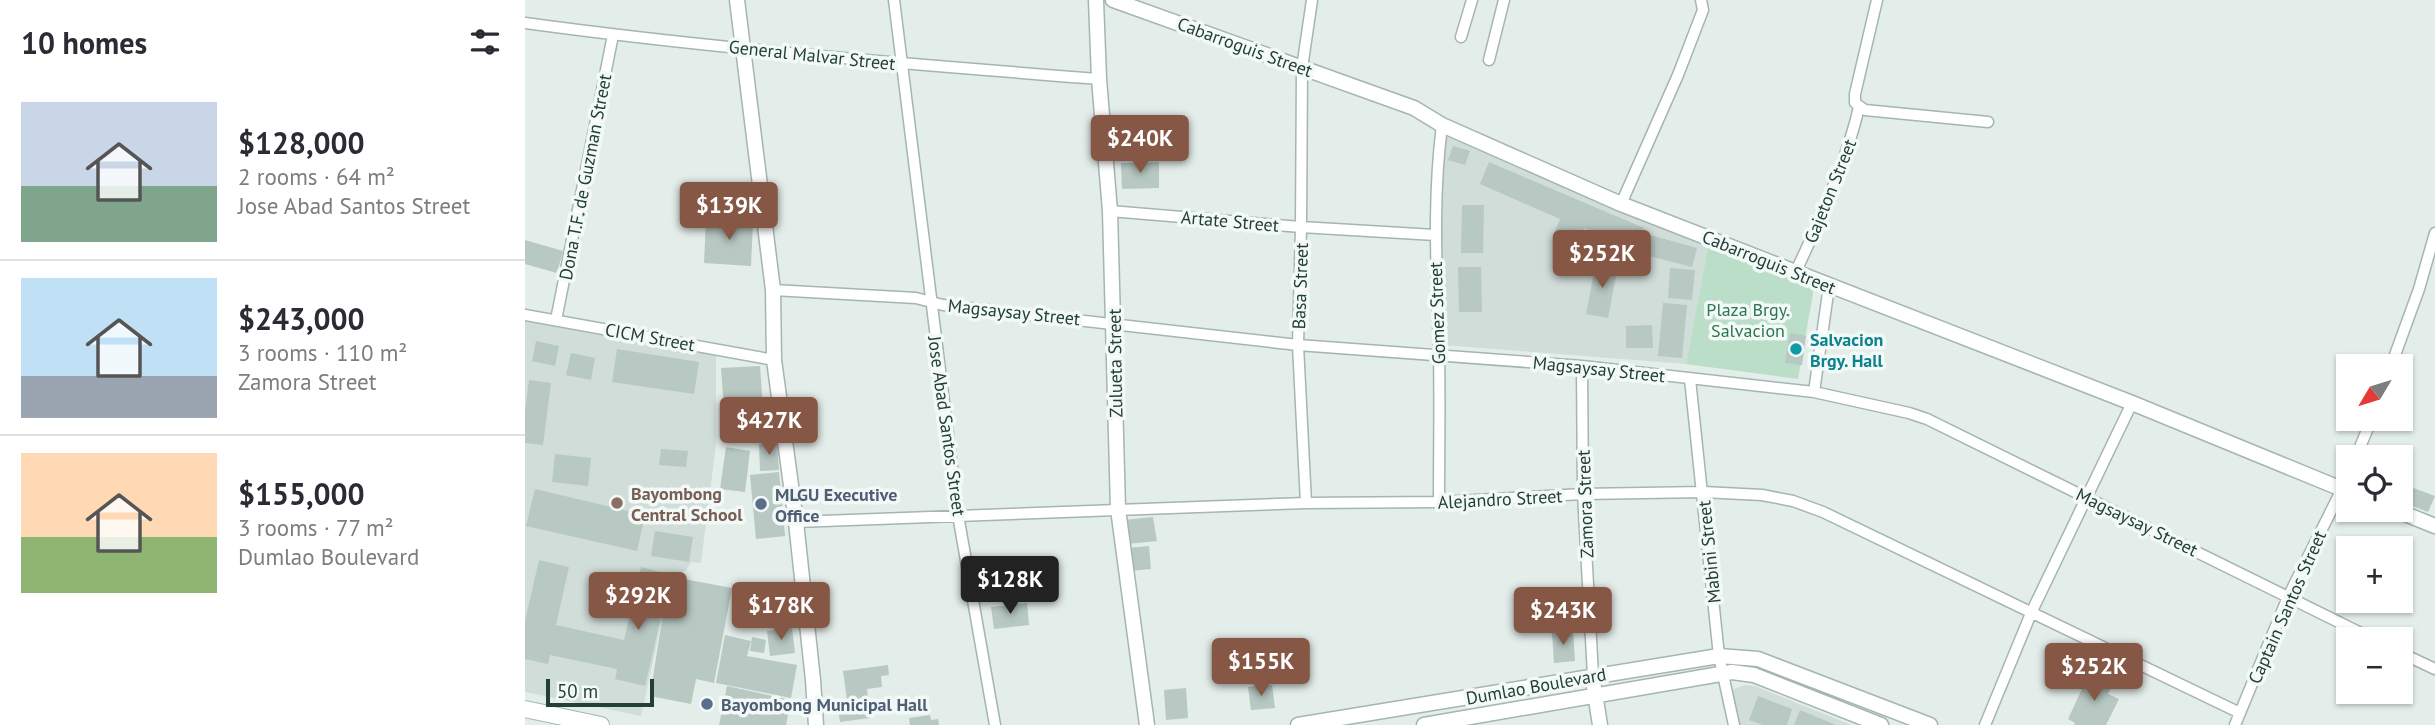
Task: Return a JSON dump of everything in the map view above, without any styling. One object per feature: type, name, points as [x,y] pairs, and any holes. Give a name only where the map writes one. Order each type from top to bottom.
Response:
[{"type":"main road","points":[[525,709],[601,725]]},
{"type":"street","points":[[737,0],[773,290],[774,360],[796,522],[816,725]]},
{"type":"street","name":"Jose Abad Santos Street","points":[[894,0],[958,515],[995,725]]},
{"type":"street","name":"Zulueta Street","points":[[1096,0],[1099,79],[1110,211],[1118,509],[1147,725]]},
{"type":"street","name":"Cabarroguis Street","points":[[1113,0],[1414,107],[1443,125],[1621,204],[2132,402],[2336,487]]},
{"type":"street","name":"Basa Street","points":[[1306,503],[1298,345],[1302,68],[1312,0]]},
{"type":"street","points":[[1461,37],[1472,0]]},
{"type":"street","points":[[1489,60],[1504,0]]},
{"type":"street","points":[[1621,204],[1683,63],[1703,10],[1701,0]]},
{"type":"street","name":"Gajeton Street","points":[[1795,273],[1811,241],[1852,135],[1859,107],[1855,103],[1854,94],[1877,0]]},
{"type":"street","name":"General Malvar Street","points":[[525,23],[613,35],[901,64],[1099,79]]},
{"type":"street","name":"Dona T.F. de Guzman Street","points":[[556,320],[613,35]]},
{"type":"street","points":[[1859,107],[1865,110],[1988,122]]},
{"type":"street","name":"Gomez Street","points":[[1439,502],[1439,354],[1434,235],[1436,173],[1443,125]]},
{"type":"street","name":"Artate Street","points":[[1110,211],[1434,235]]},
{"type":"street","points":[[2395,354],[2419,289],[2435,233]]},
{"type":"street","points":[[1814,392],[1829,286]]},
{"type":"street","name":"Magsaysay Street","points":[[773,290],[916,298],[943,305],[1298,345],[1582,366],[1814,392],[1927,419],[2349,627]]},
{"type":"street","name":"CICM Street","points":[[525,315],[774,360]]},
{"type":"street","name":"Zamora Street","points":[[1582,366],[1583,494],[1594,695],[1600,725]]},
{"type":"street","name":"Mabini Street","points":[[1690,379],[1719,656],[1734,725]]},
{"type":"street","points":[[1985,725],[2032,611],[2132,402]]},
{"type":"street","name":"Alejandro Street","points":[[796,522],[1306,503],[1439,502],[1583,494],[1703,492],[1762,495],[1793,501],[1857,528],[2240,713]]},
{"type":"street","name":"Captain Santos Street","points":[[2235,725],[2288,597],[2336,508]]},
{"type":"street","points":[[2413,517],[2435,526]]},
{"type":"street","name":"Dumlao Boulevard","points":[[1298,725],[1318,724],[1593,675],[1719,656],[1758,659],[1930,725]]},
{"type":"street","points":[[2413,659],[2435,669]]},
{"type":"street","name":"Dumlao Boulevard","points":[[1424,725],[1724,672],[1754,675],[1881,725]]},
{"type":"street","points":[[1446,701],[1449,722]]},
{"type":"shaded area","points":[[1443,135],[1708,247],[1686,364],[1443,345],[1436,230]]},
{"type":"shaded area","name":"Bayombong Central School","points":[[525,319],[716,352],[716,444],[701,563],[691,562],[686,571],[672,574],[641,716],[525,692]]},
{"type":"shaded area","points":[[1744,685],[1755,686],[1851,725],[1739,725],[1732,690]]},
{"type":"green space","name":"Plaza Brgy. Salvacion","points":[[1708,247],[1814,288],[1798,379],[1686,364]]},
{"type":"building","points":[[1453,146],[1470,151],[1465,165],[1448,160]]},
{"type":"building","points":[[1159,162],[1159,188],[1122,189],[1121,163]]},
{"type":"building","points":[[1489,162],[1644,228],[1635,250],[1584,228],[1576,246],[1553,236],[1560,219],[1480,184]]},
{"type":"building","points":[[1462,205],[1484,205],[1483,253],[1461,253]]},
{"type":"building","points":[[706,219],[753,221],[751,266],[704,263]]},
{"type":"building","points":[[1650,235],[1697,248],[1692,267],[1645,255]]},
{"type":"building","points":[[525,240],[563,251],[557,273],[525,264]]},
{"type":"building","points":[[1596,262],[1618,266],[1608,318],[1586,314]]},
{"type":"building","points":[[1458,267],[1481,267],[1482,312],[1459,312]]},
{"type":"building","points":[[1670,268],[1695,270],[1692,300],[1668,298]]},
{"type":"building","points":[[1663,303],[1687,305],[1682,358],[1658,356]]},
{"type":"building","points":[[1652,325],[1653,348],[1626,348],[1626,326]]},
{"type":"building","name":"Salvacion Brgy. Hall","points":[[1790,333],[1806,336],[1802,365],[1785,363]]},
{"type":"building","points":[[536,341],[559,346],[555,366],[532,361]]},
{"type":"building","points":[[617,349],[699,362],[694,394],[612,382]]},
{"type":"building","points":[[571,353],[595,358],[591,380],[566,375]]},
{"type":"building","points":[[760,366],[765,435],[726,438],[721,368]]},
{"type":"building","points":[[529,380],[551,383],[543,445],[525,443]]},
{"type":"building","points":[[777,443],[779,470],[760,471],[759,444]]},
{"type":"building","points":[[726,447],[750,451],[745,492],[720,489]]},
{"type":"building","points":[[661,449],[688,451],[686,467],[659,465]]},
{"type":"building","points":[[555,454],[591,458],[588,486],[552,482]]},
{"type":"building","points":[[779,472],[785,536],[756,539],[750,475]]},
{"type":"building","points":[[2413,488],[2435,496],[2428,512],[2413,506]]},
{"type":"building","points":[[535,489],[645,515],[637,551],[526,526]]},
{"type":"building","points":[[1153,517],[1157,541],[1127,544],[1124,520]]},
{"type":"building","points":[[655,531],[693,537],[689,562],[651,556]]},
{"type":"building","points":[[1149,546],[1151,569],[1130,571],[1128,548]]},
{"type":"building","points":[[539,560],[569,567],[556,625],[624,640],[641,567],[671,575],[667,592],[671,593],[673,577],[732,588],[714,683],[696,679],[691,704],[650,696],[665,601],[645,686],[615,679],[617,669],[550,655],[548,664],[525,659],[525,621]]},
{"type":"building","points":[[1027,603],[1029,625],[994,629],[991,607]]},
{"type":"building","points":[[757,604],[784,606],[782,628],[755,625]]},
{"type":"building","points":[[792,628],[795,653],[770,656],[767,631]]},
{"type":"building","points":[[1573,632],[1575,661],[1554,663],[1552,633]]},
{"type":"building","name":"Bayombong Municipal Hall","points":[[725,635],[751,641],[747,656],[797,665],[791,698],[716,683]]},
{"type":"building","points":[[752,637],[766,640],[764,653],[750,651]]},
{"type":"building","points":[[888,665],[889,675],[881,676],[882,687],[867,689],[870,718],[840,722],[837,701],[847,700],[843,671]]},
{"type":"building","points":[[2089,674],[2113,684],[2108,694],[2119,699],[2106,725],[2074,725],[2075,723],[2068,719]]},
{"type":"building","points":[[1272,685],[1275,708],[1251,710],[1248,687]]},
{"type":"building","points":[[727,686],[791,700],[786,725],[719,725]]},
{"type":"building","points":[[1186,688],[1188,718],[1166,720],[1164,690]]},
{"type":"building","points":[[1758,696],[1792,709],[1787,725],[1763,725],[1749,720]]},
{"type":"building","points":[[1800,710],[1836,725],[1794,725]]},
{"type":"building","points":[[930,715],[931,720],[938,719],[939,725],[910,725],[909,718]]},
{"type":"place","name":"Salvacion Brgy. Hall","points":[[1796,349]]},
{"type":"place","name":"Bayombong Central School","points":[[617,503]]},
{"type":"place","name":"MLGU Executive Office","points":[[761,504]]},
{"type":"place","name":"Bayombong Municipal Hall","points":[[707,704]]}]
